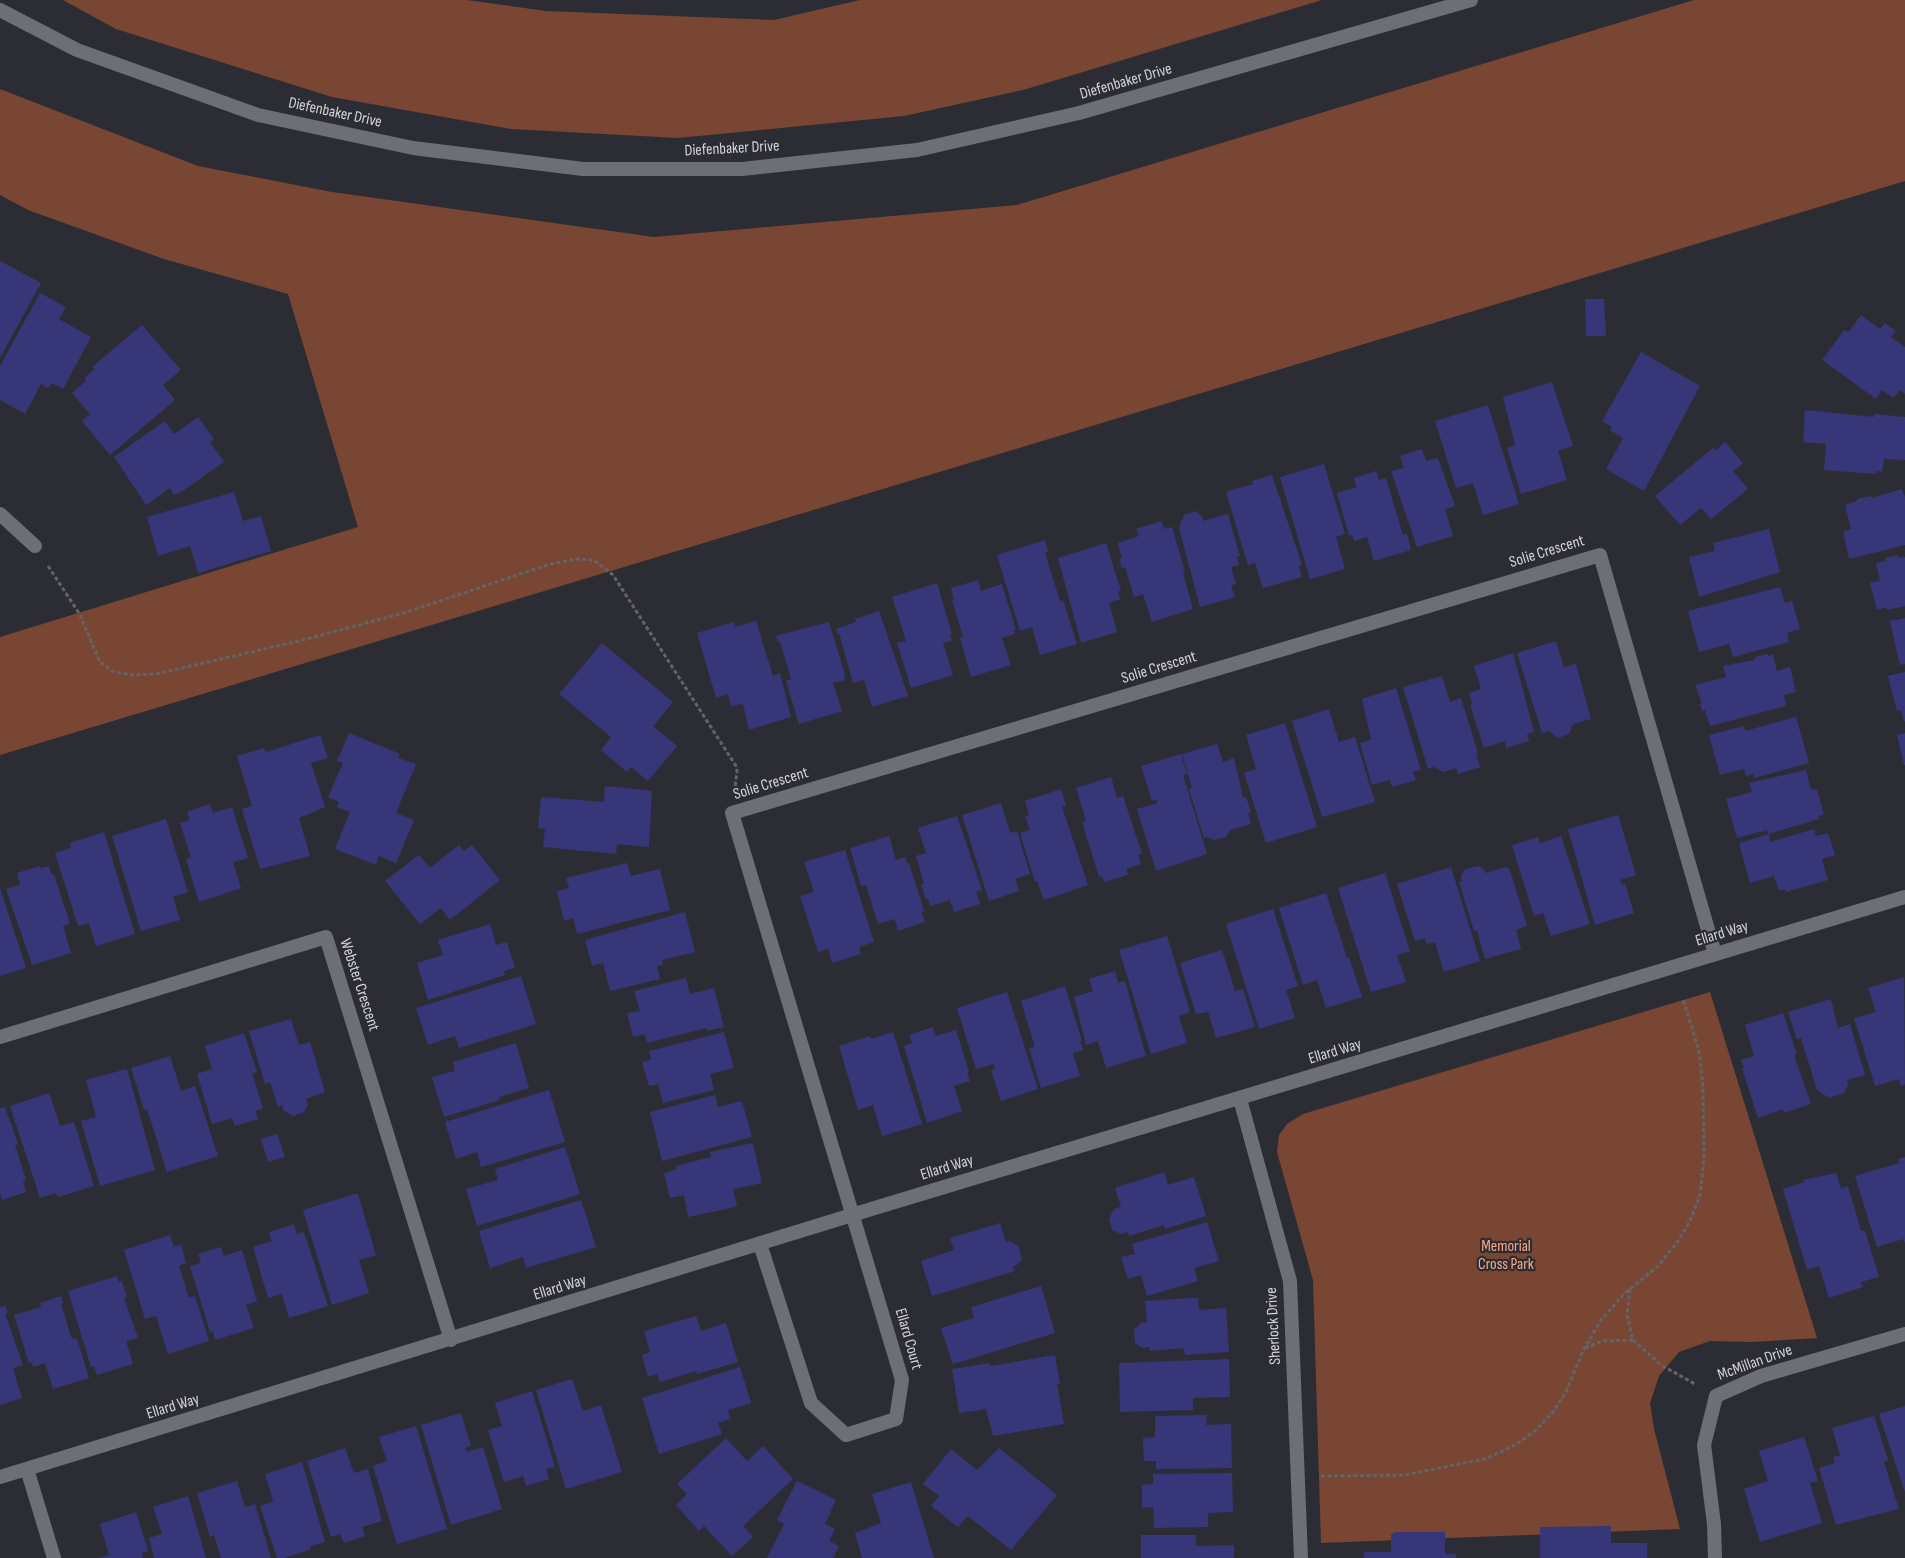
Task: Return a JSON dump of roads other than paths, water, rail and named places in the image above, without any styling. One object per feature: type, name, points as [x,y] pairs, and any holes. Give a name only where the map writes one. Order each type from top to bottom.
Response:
[{"type":"street","name":"Diefenbaker Drive","points":[[0,10],[77,50],[258,114],[394,144],[583,169],[742,169],[917,150],[1079,113],[1471,0]]},
{"type":"street","points":[[0,514],[35,546]]},
{"type":"street","name":"Solie Crescent","points":[[852,1215],[732,813],[1600,555],[1715,954]]},
{"type":"street","name":"Ellard Way","points":[[0,1477],[451,1340],[852,1215],[1905,897]]},
{"type":"street","name":"Webster Crescent","points":[[0,1037],[326,937],[451,1340]]},
{"type":"street","name":"Sherlock Drive","points":[[1240,1099],[1290,1281],[1301,1558]]},
{"type":"street","name":"Ellard Court","points":[[760,1244],[811,1403],[846,1435],[896,1419],[902,1380],[852,1215]]},
{"type":"street","name":"McMillan Drive","points":[[1715,1558],[1714,1524],[1704,1445],[1716,1396],[1761,1376],[1905,1334]]},
{"type":"street","points":[[27,1469],[54,1558]]},
{"type":"park label","name":"Memorial Cross Park","points":[[1506,1256]]}]
